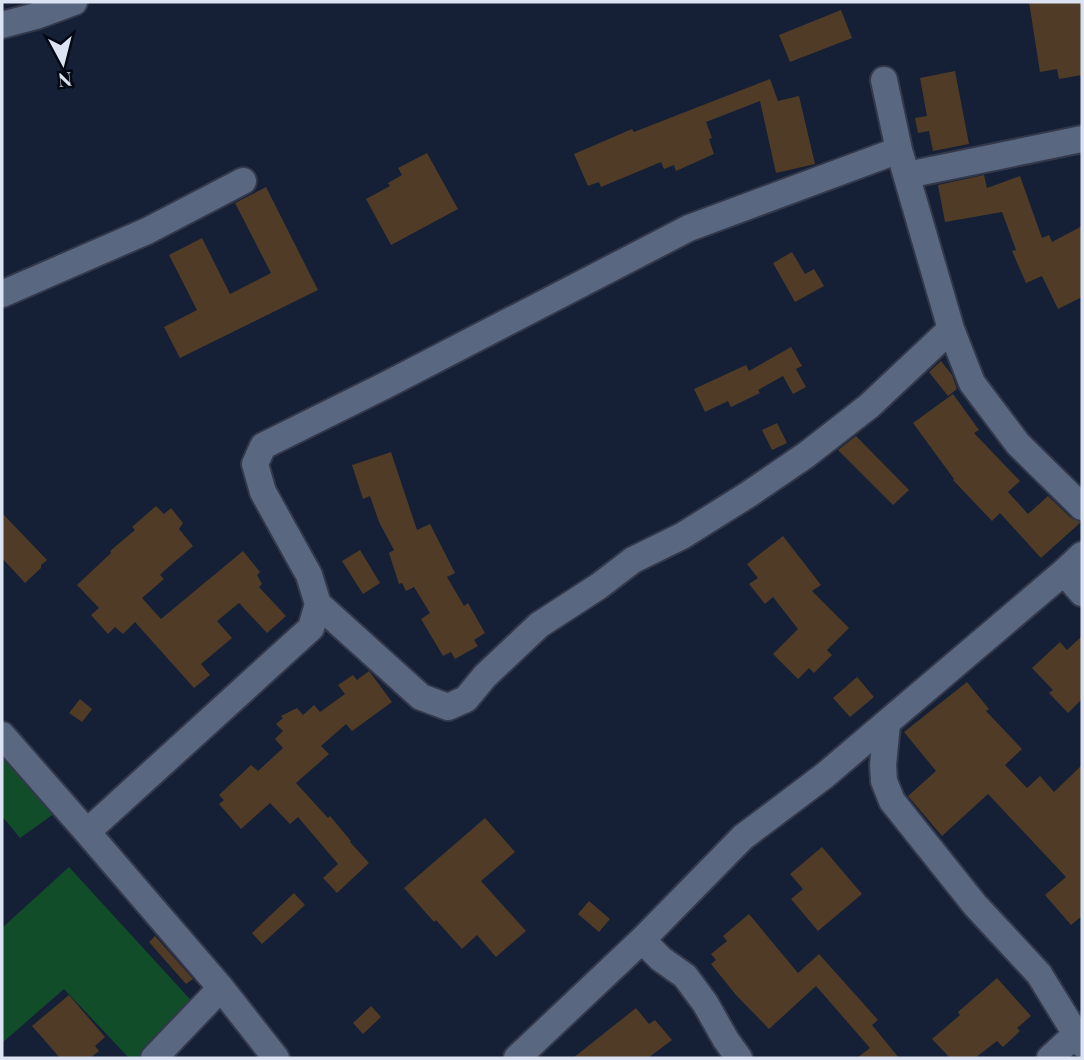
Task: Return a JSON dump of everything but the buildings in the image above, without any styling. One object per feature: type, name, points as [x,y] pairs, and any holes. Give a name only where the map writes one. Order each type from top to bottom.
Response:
[{"type":"street","points":[[2,25],[74,2]]},
{"type":"street","points":[[884,80],[903,162],[951,329],[972,383],[1018,444],[1082,507]]},
{"type":"street","points":[[87,832],[311,628],[317,604],[309,575],[263,492],[255,464],[263,446],[689,228],[903,162],[1082,139]]},
{"type":"street","points":[[2,294],[147,231],[243,181]]},
{"type":"street","points":[[317,604],[421,697],[448,707],[466,699],[539,625],[599,586],[632,560],[682,536],[806,455],[869,406],[951,329]]},
{"type":"street","points":[[517,1058],[642,940],[743,837],[887,724],[1073,563],[1082,593]]},
{"type":"street","points":[[887,724],[884,781],[892,801],[975,905],[1040,974],[1079,1039],[1050,1058]]},
{"type":"street","points":[[2,735],[221,988],[275,1058]]},
{"type":"street","points":[[642,940],[685,976],[739,1058]]},
{"type":"street","points":[[154,1058],[221,988]]},
{"type":"green space","points":[[2,744],[62,808],[20,838],[2,816]]},
{"type":"green space","points":[[69,867],[199,1009],[142,1058],[129,1058],[64,989],[2,1043],[2,928]]}]
